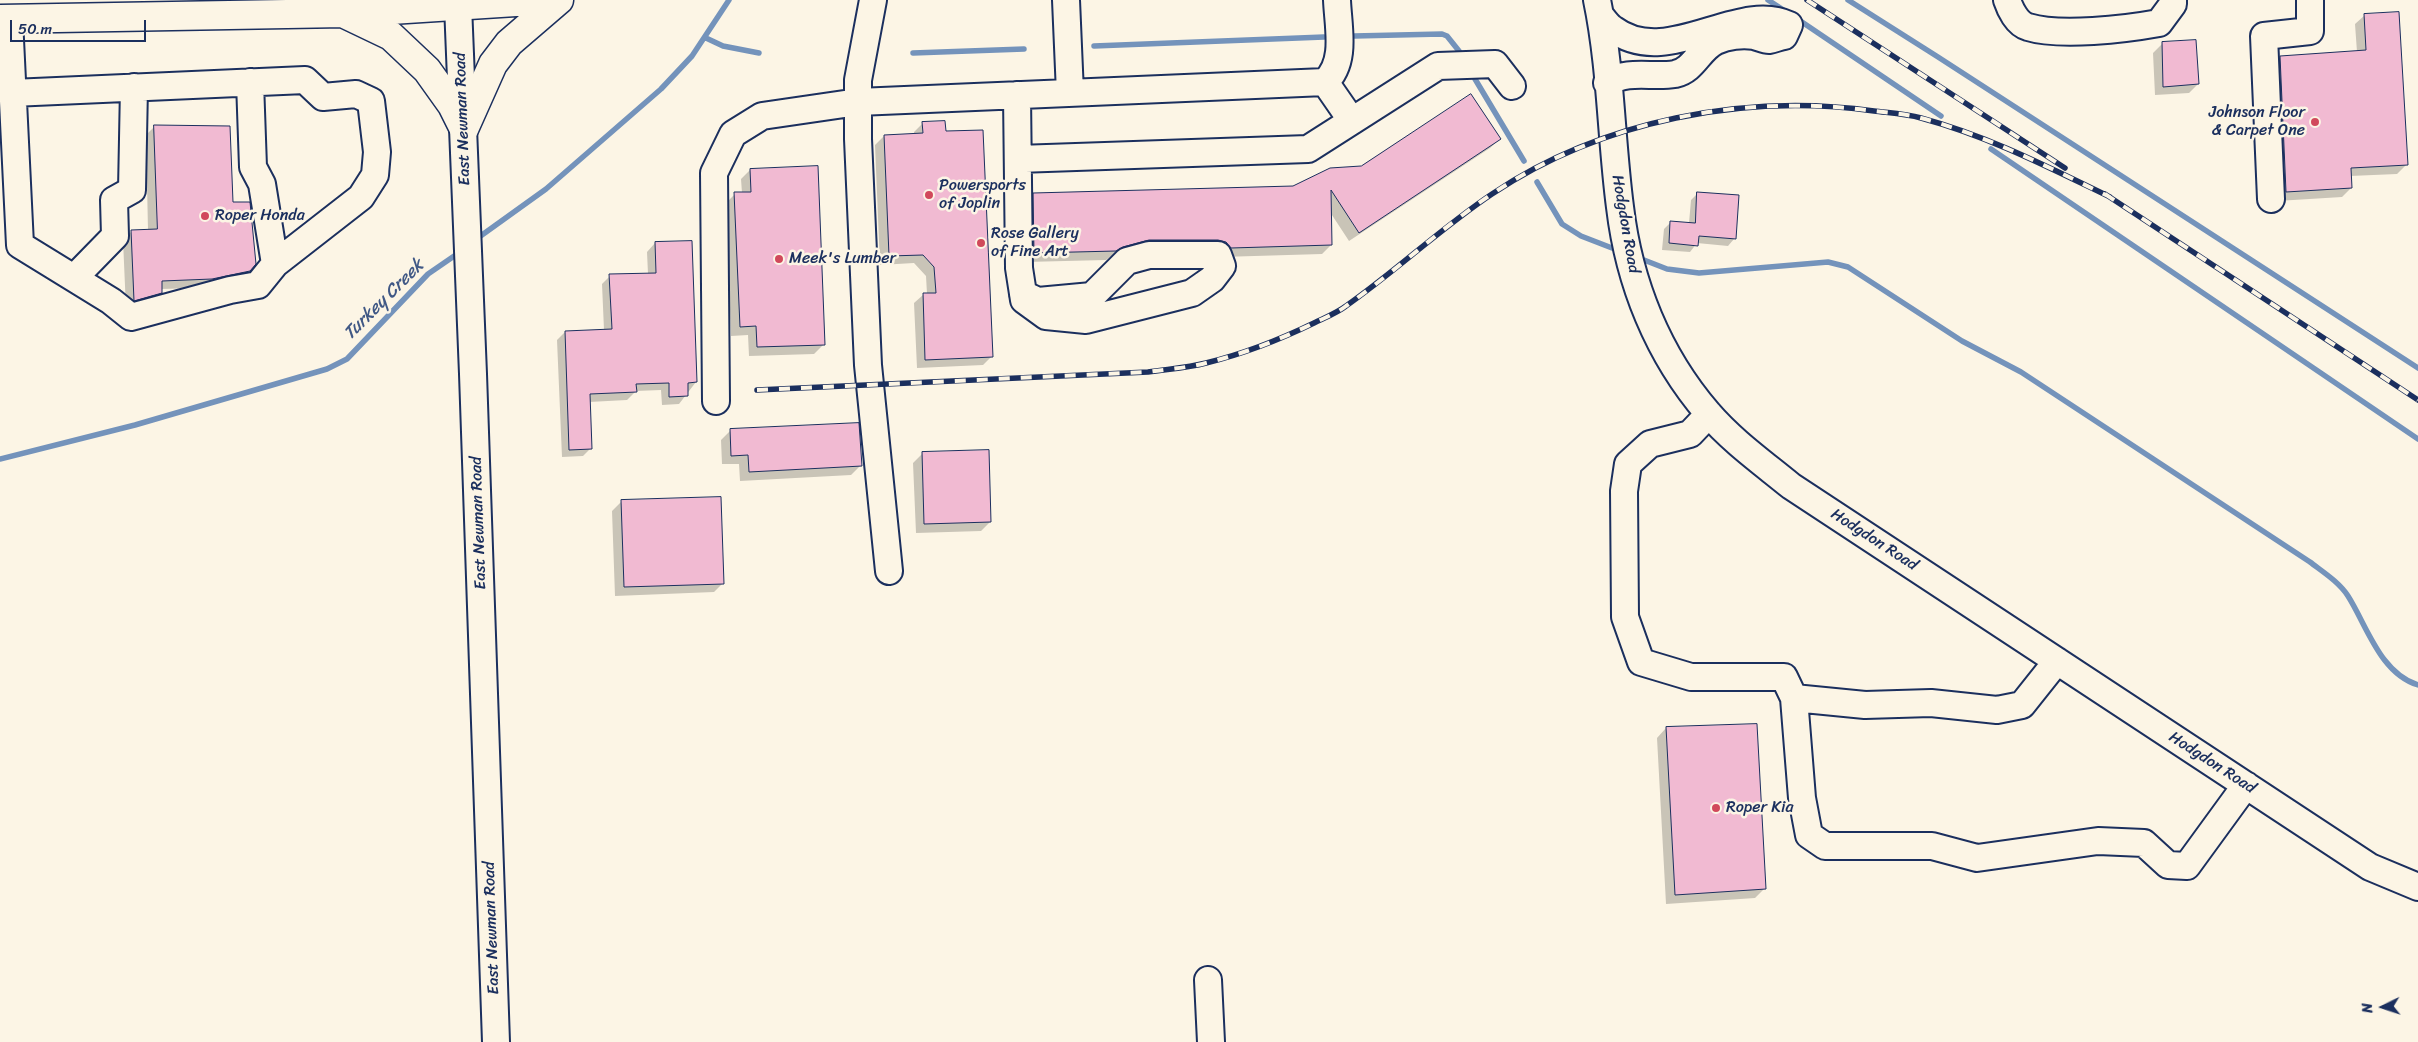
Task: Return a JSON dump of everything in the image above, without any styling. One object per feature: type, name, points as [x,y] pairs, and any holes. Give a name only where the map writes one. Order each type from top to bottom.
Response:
[{"type":"main road","points":[[344,13],[369,0]]},
{"type":"main road","points":[[4,19],[344,13],[458,2],[546,0]]},
{"type":"main road","points":[[464,129],[493,64],[509,44],[559,0]]},
{"type":"main road","points":[[344,13],[391,36],[427,70],[452,106],[464,129]]},
{"type":"street","points":[[873,0],[858,80],[858,102],[868,365],[888,571]]},
{"type":"street","points":[[1066,0],[1070,93]]},
{"type":"street","points":[[716,401],[714,173],[733,134],[762,116],[858,102],[1325,82],[1333,74],[1339,54],[1337,0]]},
{"type":"street","points":[[2007,0],[2011,12],[2026,27],[2055,30],[2121,29],[2160,23],[2173,4],[2173,0]]},
{"type":"street","points":[[2271,199],[2264,36],[2310,30],[2310,0]]},
{"type":"street","name":"East Newman Road","points":[[458,2],[474,374],[496,1042]]},
{"type":"street","points":[[1598,8],[1613,29],[1629,38],[1653,40],[1676,36],[1731,16],[1749,14],[1779,16],[1789,25],[1784,36],[1767,40],[1752,36],[1735,36],[1714,42],[1700,54],[1692,66],[1676,74],[1636,73],[1614,78],[1607,83]]},
{"type":"street","name":"Hodgdon Road","points":[[1598,8],[1620,207],[1626,247],[1636,285],[1665,350],[1681,377],[1709,414],[1748,452],[1791,486],[2370,867],[2418,887]]},
{"type":"street","points":[[4,19],[12,93],[20,245],[112,301],[131,317],[230,290],[258,285],[274,264],[361,197],[375,175],[377,152],[371,101],[356,94],[323,97],[304,80],[12,93]]},
{"type":"street","points":[[1018,159],[1308,149],[1438,66],[1495,64],[1512,86]]},
{"type":"street","points":[[250,82],[254,167],[262,184],[274,264]]},
{"type":"street","points":[[1325,82],[1352,121]]},
{"type":"street","points":[[74,278],[114,236],[114,200],[132,190],[134,87]]},
{"type":"street","points":[[1017,95],[1019,268],[1023,294],[1024,300],[1046,316],[1086,320],[1192,293],[1212,280],[1222,266],[1218,256],[1149,255],[1127,261],[1092,296],[1038,301],[1023,294]]},
{"type":"street","points":[[1709,414],[1690,434],[1650,444],[1628,464],[1624,491],[1625,617],[1642,662],[1691,677],[1784,677],[1794,698],[1802,798],[1809,835],[1825,846],[1932,846],[1977,858],[2098,841],[2144,843],[2168,865],[2187,866],[2246,785]]},
{"type":"street","points":[[1794,698],[1864,705],[1931,703],[1998,710],[2022,705],[2057,661]]},
{"type":"street","points":[[1208,980],[1210,1042]]},
{"type":"building","points":[[2399,12],[2408,165],[2351,168],[2352,188],[2286,192],[2280,56],[2366,50],[2364,14]]},
{"type":"building","points":[[2196,40],[2199,84],[2163,87],[2162,42]]},
{"type":"building","points":[[1471,94],[1501,139],[1359,233],[1331,190],[1332,245],[1231,248],[1226,242],[1218,240],[1149,240],[1123,247],[1116,251],[1034,253],[1033,193],[1293,186],[1330,168],[1361,166]]},
{"type":"building","name":"Powersports of Joplin","points":[[945,121],[946,131],[983,130],[993,357],[925,360],[923,293],[936,293],[934,267],[923,255],[889,256],[884,135],[923,133],[922,122]]},
{"type":"building","name":"Roper Honda","points":[[154,125],[230,126],[233,202],[250,202],[256,264],[250,271],[212,279],[162,281],[162,293],[134,301],[131,230],[157,229]]},
{"type":"building","name":"Meek's Lumber","points":[[818,166],[825,345],[757,347],[756,326],[740,327],[734,192],[751,192],[750,169]]},
{"type":"building","points":[[1697,192],[1739,195],[1736,239],[1699,236],[1698,246],[1669,243],[1670,221],[1695,223]]},
{"type":"building","points":[[692,241],[697,382],[688,383],[688,396],[669,397],[669,383],[636,384],[637,392],[590,394],[592,449],[569,450],[565,331],[612,329],[609,274],[656,273],[655,242]]},
{"type":"building","points":[[859,423],[862,466],[749,472],[748,455],[731,456],[730,429]]},
{"type":"building","points":[[989,450],[991,522],[924,524],[922,452]]},
{"type":"building","points":[[721,497],[724,584],[624,587],[621,500]]},
{"type":"building","name":"Roper Kia","points":[[1757,724],[1766,889],[1675,895],[1666,727]]},
{"type":"waterway","name":"Turkey Creek","points":[[475,240],[546,189],[661,89],[692,56],[729,0]]},
{"type":"waterway","points":[[1768,0],[1788,13]]},
{"type":"waterway","points":[[1848,0],[2418,368]]},
{"type":"waterway","points":[[1796,18],[1941,116]]},
{"type":"waterway","points":[[1354,36],[1442,34],[1447,36],[1459,51]]},
{"type":"waterway","points":[[1094,46],[1324,37]]},
{"type":"waterway","points":[[706,38],[723,46],[759,53]]},
{"type":"waterway","points":[[913,53],[1024,49]]},
{"type":"waterway","points":[[1475,79],[1524,161]]},
{"type":"waterway","points":[[1991,149],[2418,439]]},
{"type":"waterway","points":[[1537,182],[1562,224],[1581,236],[1612,248]]},
{"type":"waterway","name":"Turkey Creek","points":[[0,459],[135,425],[327,369],[347,359],[428,274],[460,252]]},
{"type":"waterway","points":[[1644,260],[1667,269],[1699,273],[1828,262],[1848,267],[1962,341],[2021,372],[2310,562],[2340,586],[2348,596],[2384,659],[2405,679],[2418,685]]},
{"type":"railway","points":[[1807,0],[2065,168]]},
{"type":"railway","points":[[757,390],[1148,372],[1192,366],[1220,359],[1274,341],[1339,311],[1365,293],[1473,207],[1535,168],[1580,147],[1627,130],[1676,118],[1725,110],[1775,106],[1825,106],[1915,117],[1946,125],[1994,143],[2110,197]]},
{"type":"railway","points":[[2105,194],[2418,400]]},
{"type":"place","name":"Johnson Floor & Carpet One","points":[[2315,122]]},
{"type":"place","name":"Powersports of Joplin","points":[[929,195]]},
{"type":"place","name":"Roper Honda","points":[[205,216]]},
{"type":"place","name":"Rose Gallery of Fine Art","points":[[981,243]]},
{"type":"place","name":"Meek's Lumber","points":[[779,259]]},
{"type":"place","name":"Roper Kia","points":[[1716,808]]}]
